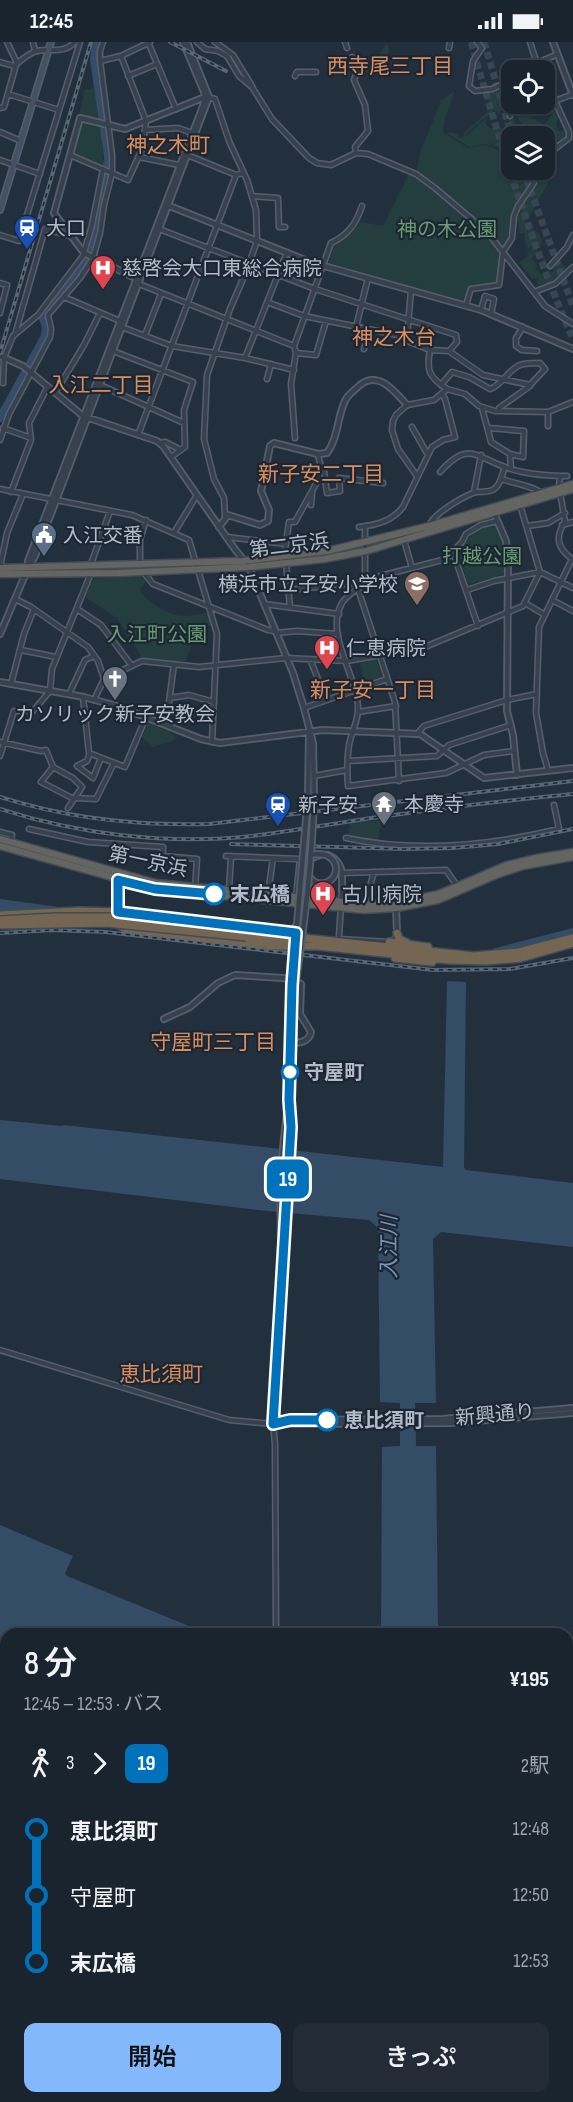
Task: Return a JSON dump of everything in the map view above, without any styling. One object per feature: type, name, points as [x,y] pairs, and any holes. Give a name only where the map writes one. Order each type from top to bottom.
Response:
[{"type":"highway","name":"第二京浜","points":[[365,547],[404,540],[494,513],[573,484]]},
{"type":"highway","name":"第二京浜","points":[[0,567],[91,573],[243,561],[324,559],[541,493],[573,489]]},
{"type":"highway","name":"第二京浜","points":[[197,565],[249,567],[285,560]]},
{"type":"highway","name":"第二京浜","points":[[0,574],[91,564],[142,568]]},
{"type":"highway","name":"第一京浜","points":[[0,839],[155,889],[229,890],[331,901],[342,905],[397,905],[439,894],[509,865],[573,852]]},
{"type":"highway","name":"第一京浜","points":[[0,846],[119,877]]},
{"type":"highway","name":"第一京浜","points":[[195,890],[342,905],[364,910],[438,900],[523,866],[573,856]]},
{"type":"highway","points":[[0,917],[114,912],[118,924],[123,929],[273,946],[322,946]]},
{"type":"highway","points":[[0,917],[124,918],[462,955],[497,955],[530,950],[573,938]]},
{"type":"highway","points":[[74,922],[233,940],[299,941],[422,961],[520,958],[573,944]]},
{"type":"highway","points":[[0,925],[74,922],[134,925],[474,961]]},
{"type":"highway","points":[[397,933],[402,941],[410,944]]},
{"type":"highway","points":[[389,942],[480,952],[530,950]]},
{"type":"main road","points":[[0,210],[51,42]]},
{"type":"street","points":[[0,108],[4,106],[16,64],[7,42]]},
{"type":"street","points":[[33,42],[36,51]]},
{"type":"street","points":[[0,62],[14,66],[36,51],[69,48],[75,42]]},
{"type":"street","points":[[0,235],[19,241],[80,42]]},
{"type":"street","points":[[0,440],[28,370],[50,337],[48,315],[93,257],[111,172],[109,125],[100,61],[103,42]]},
{"type":"street","points":[[100,61],[121,56],[149,42],[176,109]]},
{"type":"street","points":[[0,634],[33,561],[136,278],[158,228],[207,97],[185,42]]},
{"type":"street","points":[[197,42],[205,48],[227,56],[239,76],[252,87]]},
{"type":"street","points":[[215,42],[233,55],[272,119],[309,158],[317,163],[332,165],[356,153],[368,154],[416,174],[477,223],[545,306],[573,324]]},
{"type":"street","points":[[345,42],[347,48]]},
{"type":"street","points":[[449,48],[450,42]]},
{"type":"street","points":[[477,42],[482,48],[473,61],[469,86],[475,91],[492,89],[501,85]]},
{"type":"street","points":[[530,42],[536,60]]},
{"type":"street","points":[[553,42],[573,94],[555,101]]},
{"type":"street","points":[[544,60],[558,54]]},
{"type":"street","points":[[70,155],[128,180],[142,149],[146,121],[121,56]]},
{"type":"street","points":[[352,57],[357,72],[354,81],[365,105],[368,131],[355,147],[356,153]]},
{"type":"street","points":[[128,76],[157,64]]},
{"type":"street","points":[[295,76],[297,72],[316,72]]},
{"type":"street","points":[[8,94],[59,110]]},
{"type":"street","points":[[167,205],[179,165],[186,155],[192,133],[207,97]]},
{"type":"street","points":[[219,527],[225,517],[224,498],[214,479],[204,439],[207,375],[226,318],[257,241],[256,210],[247,180],[229,141],[215,99],[207,97],[125,129],[80,118],[54,211],[84,253],[136,278],[139,284],[161,294],[226,318],[294,346]]},
{"type":"street","points":[[555,106],[570,132],[569,138],[555,149]]},
{"type":"street","points":[[145,130],[178,128],[192,133]]},
{"type":"street","points":[[0,132],[21,141]]},
{"type":"street","points":[[186,155],[236,175],[243,173]]},
{"type":"street","points":[[138,158],[179,165]]},
{"type":"street","points":[[0,160],[40,174]]},
{"type":"street","points":[[16,332],[38,315],[84,253],[103,169]]},
{"type":"street","points":[[138,435],[236,175]]},
{"type":"street","points":[[466,305],[471,289],[499,285],[503,252],[512,238],[514,216],[535,180]]},
{"type":"street","points":[[252,196],[278,198],[279,227],[285,227]]},
{"type":"street","points":[[167,205],[324,266],[482,310],[573,349]]},
{"type":"street","points":[[295,438],[291,384],[296,353],[294,346],[331,243],[351,228],[362,206]]},
{"type":"street","points":[[54,231],[58,218]]},
{"type":"street","points":[[158,228],[315,289],[456,335],[457,342],[449,351]]},
{"type":"street","points":[[86,417],[113,351],[120,325],[139,284],[158,228]]},
{"type":"street","points":[[3,383],[2,357],[16,332],[45,229],[71,236]]},
{"type":"street","points":[[550,266],[567,247],[573,235]]},
{"type":"street","points":[[245,358],[286,252]]},
{"type":"street","points":[[534,292],[555,284],[573,267]]},
{"type":"street","points":[[356,327],[368,278]]},
{"type":"street","points":[[0,283],[7,285],[0,314]]},
{"type":"street","points":[[411,290],[407,341],[430,350],[449,351],[482,374],[530,385]]},
{"type":"street","points":[[145,335],[161,294]]},
{"type":"street","points":[[482,310],[485,296],[494,299],[491,314]]},
{"type":"street","points":[[64,297],[120,325],[172,346],[294,369]]},
{"type":"street","points":[[267,302],[304,316],[407,337]]},
{"type":"street","points":[[55,393],[100,313]]},
{"type":"street","points":[[296,353],[316,355],[326,321]]},
{"type":"street","points":[[523,327],[516,338],[516,346],[522,350],[537,351]]},
{"type":"street","points":[[364,349],[371,330]]},
{"type":"street","points":[[430,350],[427,366],[441,385],[465,394],[482,408],[499,411],[548,412],[573,402]]},
{"type":"street","points":[[113,351],[193,382],[184,410],[185,447],[171,457]]},
{"type":"street","points":[[2,357],[28,370],[86,417],[160,443],[165,442],[181,450]]},
{"type":"street","points":[[441,385],[453,372],[469,377],[487,389],[494,388],[519,365],[540,363],[544,366],[544,371],[530,385],[499,408],[499,411]]},
{"type":"street","points":[[267,379],[271,364]]},
{"type":"street","points":[[225,517],[233,516],[260,525],[268,521],[269,510],[261,491],[272,444],[323,454],[330,449],[347,397],[363,383],[374,380],[384,382],[407,405]]},
{"type":"street","points":[[100,385],[184,423]]},
{"type":"street","points":[[11,492],[31,438],[28,423],[48,386]]},
{"type":"street","points":[[417,476],[398,449],[392,430],[396,415],[407,405],[434,400],[447,389]]},
{"type":"street","points":[[359,526],[381,523],[394,518],[404,507],[432,447],[443,440],[455,437],[442,394]]},
{"type":"street","points":[[482,408],[491,442],[510,454],[523,457],[524,431],[489,428]]},
{"type":"street","points":[[548,412],[548,426]]},
{"type":"street","points":[[412,427],[428,455]]},
{"type":"street","points":[[3,428],[31,438]]},
{"type":"street","points":[[160,443],[249,567],[304,708],[313,743],[314,776],[297,924],[299,941]]},
{"type":"street","points":[[440,472],[452,459],[471,453],[481,455],[505,467],[536,475],[567,476]]},
{"type":"street","points":[[318,454],[321,468],[324,471],[327,493],[340,491],[339,478],[382,483]]},
{"type":"street","points":[[510,454],[511,468]]},
{"type":"street","points":[[474,493],[481,455]]},
{"type":"street","points":[[429,526],[435,516],[474,493],[485,494],[495,487],[505,467]]},
{"type":"street","points":[[548,770],[536,713],[539,627],[573,559],[564,553],[558,541],[558,534],[565,521],[559,490],[560,476]]},
{"type":"street","points":[[501,479],[524,487],[536,488],[541,493]]},
{"type":"street","points":[[290,607],[285,560],[289,522],[296,522],[317,482]]},
{"type":"street","points":[[0,489],[110,510],[146,520],[189,540],[217,634],[212,742]]},
{"type":"street","points":[[311,505],[314,494],[312,492]]},
{"type":"street","points":[[0,567],[7,533],[23,494]]},
{"type":"street","points":[[174,533],[197,495]]},
{"type":"street","points":[[94,700],[104,679],[142,661],[199,667],[286,658],[347,661],[425,647],[507,614],[525,603],[540,572],[520,505]]},
{"type":"street","points":[[91,564],[110,510]]},
{"type":"street","points":[[494,513],[506,541],[507,711],[513,735],[517,775]]},
{"type":"street","points":[[526,526],[548,523],[564,513]]},
{"type":"street","points":[[146,520],[140,540],[142,568],[153,584],[268,630],[338,634]]},
{"type":"street","points":[[289,590],[364,581],[446,559],[466,534],[481,525],[497,521]]},
{"type":"street","points":[[562,525],[573,522]]},
{"type":"street","points":[[365,526],[364,581],[346,598],[339,614],[338,634],[347,661],[358,712],[352,732],[348,761],[348,786],[447,773],[484,755],[514,751]]},
{"type":"street","points":[[226,537],[286,544]]},
{"type":"street","points":[[404,540],[412,568]]},
{"type":"street","points":[[453,552],[478,626]]},
{"type":"street","points":[[466,590],[540,572],[573,588]]},
{"type":"street","points":[[0,756],[6,743],[14,711],[33,711],[50,691],[52,669],[56,657],[91,573]]},
{"type":"street","points":[[358,589],[396,706],[399,781]]},
{"type":"street","points":[[15,599],[34,609],[88,647],[104,679]]},
{"type":"street","points":[[552,600],[573,611]]},
{"type":"street","points":[[525,603],[545,615]]},
{"type":"street","points":[[264,604],[339,614]]},
{"type":"street","points":[[11,684],[24,634],[34,609]]},
{"type":"street","points":[[77,609],[101,626],[132,666]]},
{"type":"street","points":[[21,650],[56,657]]},
{"type":"street","points":[[69,694],[85,660],[94,656]]},
{"type":"street","points":[[310,659],[326,699]]},
{"type":"street","points":[[166,725],[174,664]]},
{"type":"street","points":[[304,708],[387,679]]},
{"type":"street","points":[[0,682],[94,700],[212,742],[246,741],[324,730],[420,734],[484,778],[573,768]]},
{"type":"street","points":[[417,734],[424,726],[507,700],[537,694]]},
{"type":"street","points":[[170,698],[189,696],[214,702]]},
{"type":"street","points":[[83,697],[90,753],[87,761],[77,766],[93,778],[101,758]]},
{"type":"street","points":[[358,712],[396,706]]},
{"type":"street","points":[[90,753],[125,767],[146,717]]},
{"type":"street","points":[[348,761],[437,756],[449,745],[511,725]]},
{"type":"street","points":[[276,1628],[273,1424],[292,1007],[311,854],[309,732]]},
{"type":"street","points":[[0,742],[45,750],[52,767],[73,778],[82,787],[68,808]]},
{"type":"street","points":[[52,767],[41,782],[75,798],[96,799],[114,763]]},
{"type":"street","points":[[314,776],[347,770]]},
{"type":"street","points":[[346,838],[380,845],[433,846],[501,841],[559,829],[554,805]]},
{"type":"street","points":[[29,829],[88,842],[163,847],[162,865]]},
{"type":"street","points":[[0,832],[12,835],[11,842]]},
{"type":"street","points":[[311,854],[323,854],[326,855],[333,860],[336,866],[336,873],[332,879],[327,883],[319,884],[310,878],[307,871],[308,864],[315,856],[323,855],[325,855],[327,855],[331,856],[339,861],[342,873],[339,936]]},
{"type":"street","points":[[162,856],[197,859],[195,890]]},
{"type":"street","points":[[229,890],[229,856],[300,859],[296,897]]},
{"type":"street","points":[[268,894],[273,858]]},
{"type":"street","points":[[342,873],[446,870],[458,887]]},
{"type":"street","points":[[365,904],[374,872]]},
{"type":"street","points":[[119,877],[114,912],[288,932],[293,930],[297,924]]},
{"type":"street","points":[[331,901],[342,889]]},
{"type":"street","points":[[299,941],[310,938],[389,942],[395,939],[397,933],[397,905]]},
{"type":"street","points":[[288,932],[299,941]]},
{"type":"street","points":[[164,1019],[190,1007],[207,991],[230,977],[242,975],[287,979],[301,984],[300,1014],[310,1032],[309,1038],[305,1041],[291,1043]]},
{"type":"street","name":"新興通り","points":[[0,1350],[229,1420],[273,1424],[483,1421],[573,1413]]},
{"type":"street","name":"新興通り","points":[[417,1421],[573,1408]]},
{"type":"green space","points":[[388,44],[387,61],[380,70],[361,72],[354,57],[376,59]]},
{"type":"green space","points":[[92,87],[98,89],[101,121],[79,115],[85,88],[90,90]]},
{"type":"green space","points":[[501,87],[501,111],[499,114],[494,110],[464,136],[463,134],[493,107],[484,96],[485,92],[495,91]]},
{"type":"green space","name":"神の木公園","points":[[454,91],[444,123],[444,133],[468,148],[485,145],[501,151],[501,180],[533,180],[515,205],[511,219],[511,231],[501,253],[497,284],[469,286],[464,302],[329,263],[333,247],[352,233],[361,222],[383,226],[410,172],[416,174],[420,153],[441,101]]},
{"type":"green space","points":[[555,105],[559,117],[556,124],[558,131],[566,130],[567,137],[555,146],[555,126],[522,126],[516,114],[533,114],[531,118],[545,125],[552,114],[555,114]]},
{"type":"green space","points":[[489,116],[485,122],[488,127],[501,128],[501,144],[498,147],[487,142],[495,147],[485,144],[469,147],[446,133],[456,133],[460,138],[466,136]]},
{"type":"green space","points":[[513,118],[516,119],[514,125],[505,125]]},
{"type":"green space","points":[[81,122],[101,125],[103,165],[73,153]]},
{"type":"green space","points":[[537,180],[550,180],[524,222],[539,234],[542,242],[537,250],[547,261],[545,262],[536,252],[532,259],[537,265],[535,269],[546,278],[554,271],[553,266],[558,260],[568,270],[556,279],[554,276],[555,280],[541,287],[537,283],[538,278],[533,279],[519,263],[528,256],[527,251],[532,252],[530,249],[533,245],[527,250],[524,232],[519,233],[519,223],[515,222],[522,209],[522,202]]},
{"type":"green space","name":"打越公園","points":[[495,524],[504,547],[504,574],[468,585],[458,551],[473,534]]},
{"type":"green space","name":"入江町公園","points":[[141,576],[146,581],[140,590],[143,595],[172,614],[184,616],[208,612],[212,624],[198,635],[184,663],[143,659],[117,618],[85,597],[93,579]]},
{"type":"green space","points":[[376,659],[383,677],[365,683],[360,662]]},
{"type":"green space","points":[[148,723],[176,737],[173,741],[152,747],[142,737]]},
{"type":"green space","points":[[382,820],[377,842],[348,837],[350,823]]},
{"type":"water","points":[[0,899],[66,908],[66,910],[0,914]]},
{"type":"water","points":[[447,981],[466,982],[464,1167],[466,1170],[573,1183],[573,1247],[441,1232],[433,1239],[436,1403],[415,1403],[416,1446],[436,1446],[438,1628],[381,1628],[382,1447],[400,1446],[400,1403],[380,1402],[378,1228],[369,1220],[267,1211],[0,1179],[0,1120],[443,1167]]},
{"type":"water","points":[[0,1525],[73,1556],[65,1573],[67,1576],[194,1628],[0,1628]]},
{"type":"waterway","name":"入江川","points":[[0,418],[45,336],[46,327],[42,316],[77,274],[89,254],[106,180],[108,157],[94,59],[96,42]]},
{"type":"waterway","points":[[496,952],[573,932]]},
{"type":"tunnel","points":[[471,42],[517,192],[543,266],[573,339]]},
{"type":"tunnel","points":[[484,42],[509,126]]},
{"type":"tunnel","points":[[527,180],[573,306]]},
{"type":"railway","points":[[0,353],[91,42]]},
{"type":"railway","points":[[170,42],[226,71]]},
{"type":"railway","points":[[0,797],[52,811],[103,820],[156,824],[209,824],[573,781]]},
{"type":"railway","points":[[0,809],[89,831],[151,838],[212,839],[261,835],[369,818],[573,794]]},
{"type":"railway","points":[[231,844],[405,849],[453,848],[498,844],[573,829]]},
{"type":"railway","points":[[0,933],[53,930],[106,932],[433,970],[510,969],[573,958]]},
{"type":"bus line","name":"19","points":[[214,894],[155,889],[118,880],[118,912],[296,933],[292,985],[289,1100],[291,1127],[273,1424],[290,1420],[327,1420]]},
{"type":"place","name":"大口","points":[[27,251]]},
{"type":"place","name":"慈啓会大口東総合病院","points":[[103,291]]},
{"type":"place","name":"入江交番","points":[[44,558]]},
{"type":"place","name":"横浜市立子安小学校","points":[[417,607]]},
{"type":"place","name":"仁恵病院","points":[[327,671]]},
{"type":"place","name":"カソリック新子安教会","points":[[115,702]]},
{"type":"place","name":"本慶寺","points":[[384,827]]},
{"type":"place","name":"新子安","points":[[278,828]]},
{"type":"place","name":"末広橋","points":[[214,894]]},
{"type":"place","name":"古川病院","points":[[323,917]]},
{"type":"place","name":"守屋町","points":[[290,1072]]},
{"type":"place","name":"恵比須町","points":[[327,1420]]},
{"type":"district","name":"西寺尾三丁目","points":[[390,66]]},
{"type":"district","name":"神之木町","points":[[168,145]]},
{"type":"district","name":"神之木台","points":[[394,337]]},
{"type":"district","name":"入江二丁目","points":[[101,385]]},
{"type":"district","name":"新子安二丁目","points":[[321,474]]},
{"type":"district","name":"新子安一丁目","points":[[373,690]]},
{"type":"district","name":"守屋町三丁目","points":[[213,1042]]},
{"type":"district","name":"恵比須町","points":[[161,1374]]}]
